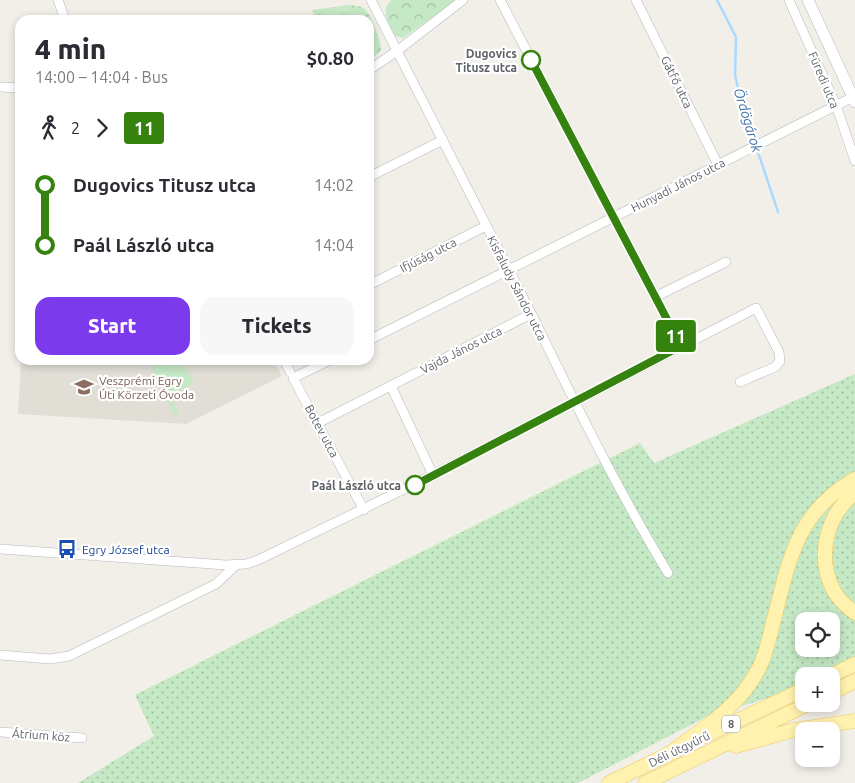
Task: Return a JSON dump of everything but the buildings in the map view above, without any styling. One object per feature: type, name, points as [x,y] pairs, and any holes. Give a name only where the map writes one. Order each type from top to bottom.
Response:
[{"type":"main road","points":[[670,754],[718,720],[743,693],[758,671],[766,650],[790,554],[800,536],[826,501],[855,479]]},
{"type":"main road","points":[[855,493],[833,516],[828,531],[826,554],[827,566],[834,591],[855,614]]},
{"type":"main road","points":[[840,508],[855,499]]},
{"type":"main road","points":[[840,671],[855,664]]},
{"type":"main road","points":[[840,688],[855,681]]},
{"type":"main road","name":"Déli útgyűrű","points":[[609,783],[795,693]]},
{"type":"main road","name":"Déli útgyűrű","points":[[646,783],[795,710]]},
{"type":"main road","points":[[706,754],[794,730],[855,721]]},
{"type":"street","points":[[58,0],[63,15]]},
{"type":"street","name":"Kisfaludy Sándor utca","points":[[372,0],[509,270],[573,402],[626,502],[668,573]]},
{"type":"street","points":[[374,67],[463,0]]},
{"type":"street","points":[[500,0],[681,346]]},
{"type":"street","name":"Gátfő utca","points":[[636,0],[718,165]]},
{"type":"street","name":"Füredi utca","points":[[789,0],[836,105],[855,161]]},
{"type":"street","points":[[808,0],[854,99]]},
{"type":"street","points":[[0,87],[15,88]]},
{"type":"street","name":"Hunyadi János utca","points":[[374,338],[836,105],[854,99]]},
{"type":"street","points":[[374,174],[443,140]]},
{"type":"street","name":"Ifjúság utca","points":[[374,282],[486,226]]},
{"type":"street","points":[[655,297],[726,262]]},
{"type":"street","points":[[0,548],[236,565],[258,560],[434,475],[756,308],[779,352],[780,361],[775,368],[740,382]]},
{"type":"street","name":"Vajda János utca","points":[[318,423],[531,314]]},
{"type":"street","name":"Botev utca","points":[[287,365],[364,510]]},
{"type":"street","points":[[292,375],[317,365]]},
{"type":"street","points":[[391,386],[434,475]]},
{"type":"street","points":[[0,655],[50,659],[69,656],[216,584],[236,565]]},
{"type":"street","name":"Átrium köz","points":[[0,732],[82,738]]},
{"type":"shaded area","points":[[21,365],[276,365],[282,376],[186,424],[18,414]]},
{"type":"green space","points":[[392,0],[457,0],[403,38],[395,36],[386,17],[386,8]]},
{"type":"green space","points":[[349,5],[365,9],[369,15],[314,15],[312,10]]},
{"type":"green space","points":[[374,25],[380,42],[381,51],[374,56]]},
{"type":"green space","points":[[150,365],[185,365],[194,383],[170,395],[179,414],[175,416]]},
{"type":"green space","points":[[855,374],[855,662],[840,669],[840,667],[795,667],[795,689],[706,717],[578,783],[78,783],[154,736],[135,695],[640,443],[654,463]]},
{"type":"waterway","name":"Ördögárok","points":[[717,0],[736,37],[735,75],[741,101],[778,212]]},
{"type":"bus line","name":"11","points":[[415,485],[681,346],[531,60]]},
{"type":"place","name":"Dugovics Titusz utca","points":[[531,60]]},
{"type":"place","name":"Veszprémi Egry Úti Körzeti Óvoda","points":[[84,387]]},
{"type":"place","name":"Paál László utca","points":[[415,485]]},
{"type":"place","name":"Egry József utca","points":[[67,549]]}]
